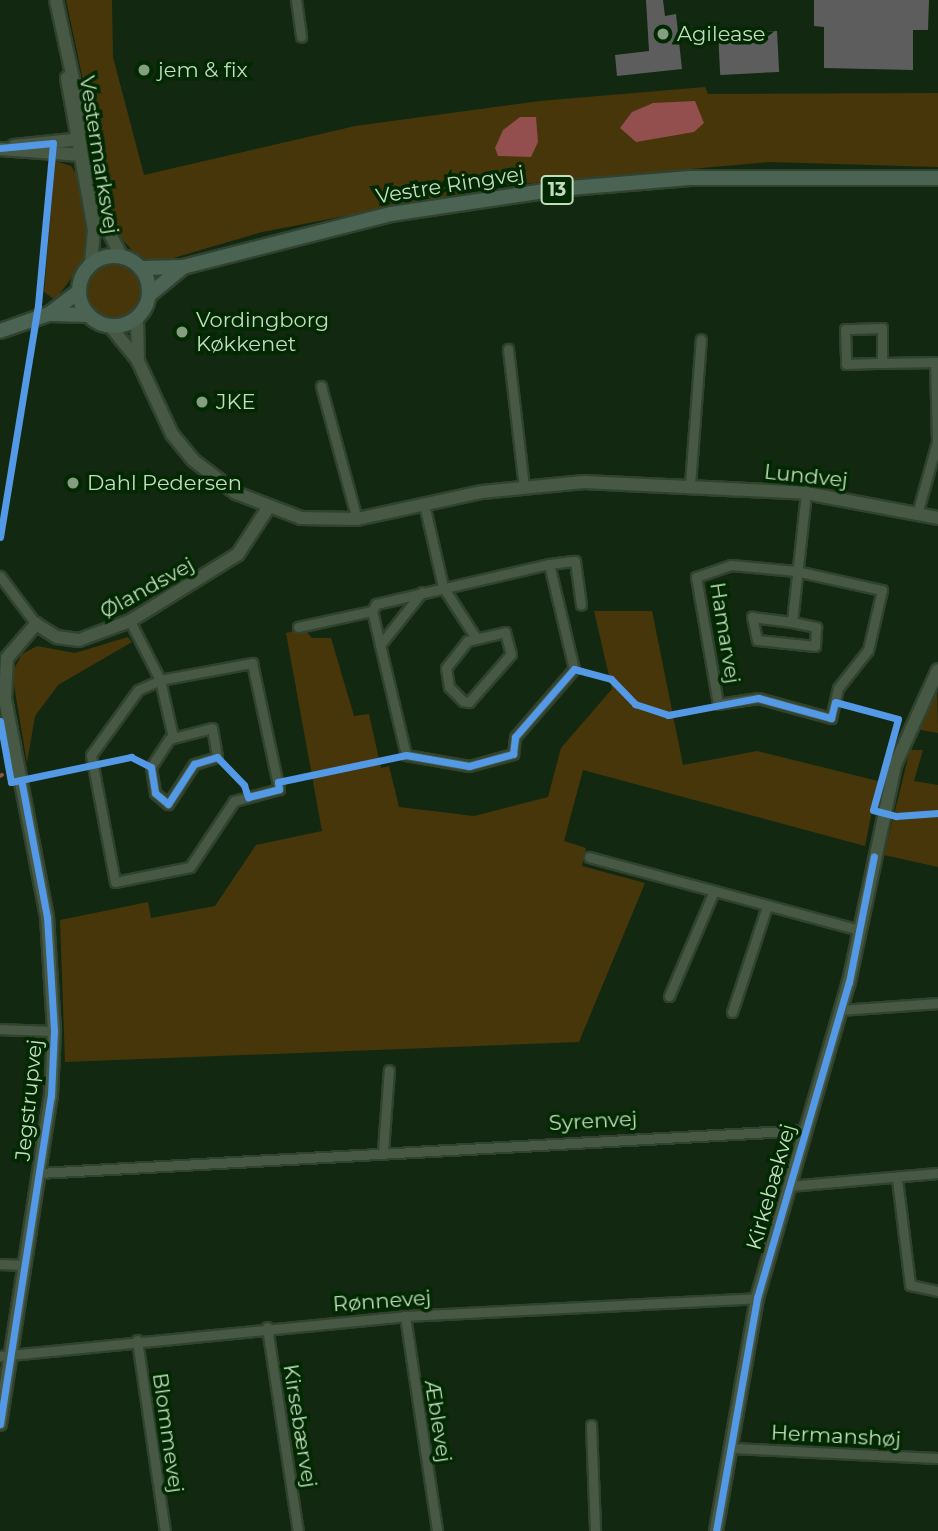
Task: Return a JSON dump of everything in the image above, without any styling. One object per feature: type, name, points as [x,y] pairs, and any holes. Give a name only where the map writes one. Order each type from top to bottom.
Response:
[{"type":"main road","name":"Vestre Ringvej","points":[[141,268],[183,267],[391,214],[558,190],[690,178],[938,178]]},
{"type":"main road","points":[[0,331],[49,314],[79,290],[90,265],[122,257],[141,268],[149,295]]},
{"type":"main road","name":"Vestre Ringvej","points":[[149,295],[183,267]]},
{"type":"main road","points":[[79,290],[89,315]]},
{"type":"main road","name":"13","points":[[137,318],[149,295]]},
{"type":"main road","points":[[49,314],[89,315],[110,326],[137,318]]},
{"type":"street","name":"Vestermarksvej","points":[[56,0],[94,229],[90,265]]},
{"type":"street","points":[[296,0],[301,37]]},
{"type":"street","points":[[0,149],[81,140]]},
{"type":"street","points":[[0,149],[83,155]]},
{"type":"street","name":"Vestermarksvej","points":[[83,155],[104,222],[122,257]]},
{"type":"street","name":"Lundvej","points":[[137,318],[138,362]]},
{"type":"street","name":"Lundvej","points":[[110,326],[138,362],[154,403],[193,460],[236,493],[268,508],[301,517],[357,519],[424,504],[524,487],[690,484],[806,493],[938,518]]},
{"type":"street","points":[[882,363],[882,328],[845,329],[846,364],[937,362],[937,442],[917,513]]},
{"type":"street","points":[[690,484],[701,339]]},
{"type":"street","points":[[508,349],[524,487]]},
{"type":"street","points":[[321,386],[357,519]]},
{"type":"street","points":[[792,622],[806,493]]},
{"type":"street","points":[[424,504],[443,587],[476,638]]},
{"type":"street","name":"Ølandsvej","points":[[0,576],[36,624],[57,637],[79,640],[130,621],[238,554],[268,508]]},
{"type":"street","points":[[549,564],[574,668],[515,737],[513,754],[469,766],[406,755],[372,611],[376,604],[549,564],[575,561],[581,605]]},
{"type":"street","name":"Hamarvej","points":[[731,565],[796,571],[881,590],[868,650],[838,688],[831,718],[758,698],[718,704],[696,577],[731,565]]},
{"type":"street","points":[[380,645],[422,592]]},
{"type":"street","points":[[298,627],[372,611]]},
{"type":"street","name":"Hamarvej","points":[[752,617],[779,620],[792,622],[816,627],[816,646],[757,640],[752,617]]},
{"type":"street","points":[[130,621],[160,680],[173,737]]},
{"type":"street","name":"Jegstrupvej","points":[[0,1424],[6,1355],[25,1265],[39,1173],[54,1031],[47,917],[2,677],[7,658],[36,624]]},
{"type":"street","points":[[505,632],[511,654],[469,702],[463,701],[449,687],[446,668],[467,640],[476,638],[505,632]]},
{"type":"street","points":[[252,663],[279,789],[234,801],[190,867],[116,882],[91,755],[138,690],[160,680],[252,663]]},
{"type":"street","name":"Kirkebækvej","points":[[716,1531],[757,1298],[841,1010],[895,765],[938,670]]},
{"type":"street","points":[[212,728],[218,758],[194,764],[168,804],[155,793],[150,766],[173,737],[212,728]]},
{"type":"street","points":[[589,857],[859,930]]},
{"type":"street","points":[[669,996],[714,891]]},
{"type":"street","points":[[732,1012],[767,906]]},
{"type":"street","points":[[841,1010],[938,1003]]},
{"type":"street","points":[[0,1029],[54,1031]]},
{"type":"street","points":[[383,1151],[389,1070]]},
{"type":"street","name":"Syrenvej","points":[[39,1173],[383,1151],[806,1129]]},
{"type":"street","points":[[788,1186],[938,1174]]},
{"type":"street","points":[[897,1179],[910,1285],[938,1291]]},
{"type":"street","points":[[0,1264],[25,1265]]},
{"type":"street","name":"Rønnevej","points":[[6,1355],[267,1327],[405,1316],[757,1298]]},
{"type":"street","name":"Æblevej","points":[[405,1316],[437,1531]]},
{"type":"street","name":"Kirsebærvej","points":[[267,1327],[298,1531]]},
{"type":"street","name":"Blommevej","points":[[137,1340],[165,1531]]},
{"type":"street","points":[[591,1425],[595,1531]]},
{"type":"street","name":"Hermanshøj","points":[[732,1448],[938,1458]]},
{"type":"shaded area","points":[[66,0],[112,0],[113,57],[144,175],[355,126],[540,101],[705,87],[708,94],[938,93],[938,167],[769,162],[501,186],[262,232],[160,262],[138,257],[115,231]]},
{"type":"shaded area","points":[[695,101],[704,123],[694,132],[636,142],[620,128],[632,112],[653,103]]},
{"type":"shaded area","points":[[520,117],[536,117],[538,142],[531,157],[498,156],[495,148],[503,130]]},
{"type":"shaded area","points":[[55,161],[71,166],[79,178],[90,232],[88,256],[55,300],[44,292]]},
{"type":"shaded area","points":[[114,265],[124,267],[132,273],[138,281],[138,301],[132,309],[124,315],[114,317],[104,315],[96,309],[90,301],[88,291],[90,281],[96,273],[104,267]]},
{"type":"shaded area","points":[[594,611],[652,611],[683,765],[757,751],[878,781],[865,846],[583,770],[564,841],[586,848],[582,866],[645,883],[579,1042],[65,1062],[60,920],[148,902],[151,918],[215,906],[256,845],[322,831],[286,633],[304,629],[312,638],[331,638],[354,716],[369,714],[381,768],[389,766],[399,807],[474,816],[548,797],[561,748],[612,689]]},
{"type":"shaded area","points":[[128,637],[132,642],[58,685],[35,716],[27,763],[12,673],[22,654],[37,646],[75,653]]},
{"type":"shaded area","points":[[937,688],[938,733],[916,729]]},
{"type":"shaded area","points":[[910,750],[923,750],[914,781],[938,785],[938,867],[884,855]]},
{"type":"building","name":"Agilease","points":[[646,0],[663,0],[665,16],[676,14],[682,69],[617,76],[615,55],[649,51]]},
{"type":"building","points":[[814,0],[929,0],[928,30],[913,30],[913,70],[824,68],[824,27],[814,26]]},
{"type":"building","name":"Agilease","points":[[777,31],[779,72],[720,75],[718,34]]},
{"type":"cycle path","points":[[0,148],[53,143],[38,305],[0,537]]},
{"type":"cycle path","points":[[0,721],[11,782],[131,757],[151,767],[155,793],[168,804],[194,764],[217,757],[244,785],[248,797],[279,789],[278,782],[406,755],[469,766],[513,754],[515,737],[574,669],[611,679],[635,704],[668,715],[758,698],[831,718],[835,702],[898,719],[873,810],[896,816],[938,813]]},
{"type":"cycle path","points":[[0,1424],[51,1096],[54,1031],[47,917],[21,780]]},
{"type":"cycle path","points":[[716,1531],[757,1298],[849,982],[874,856]]},
{"type":"place","name":"Agilease","points":[[663,34]]},
{"type":"place","name":"jem & fix","points":[[144,70]]},
{"type":"place","name":"Vordingborg Køkkenet","points":[[182,332]]},
{"type":"place","name":"JKE","points":[[202,402]]},
{"type":"place","name":"Dahl Pedersen","points":[[73,483]]}]
